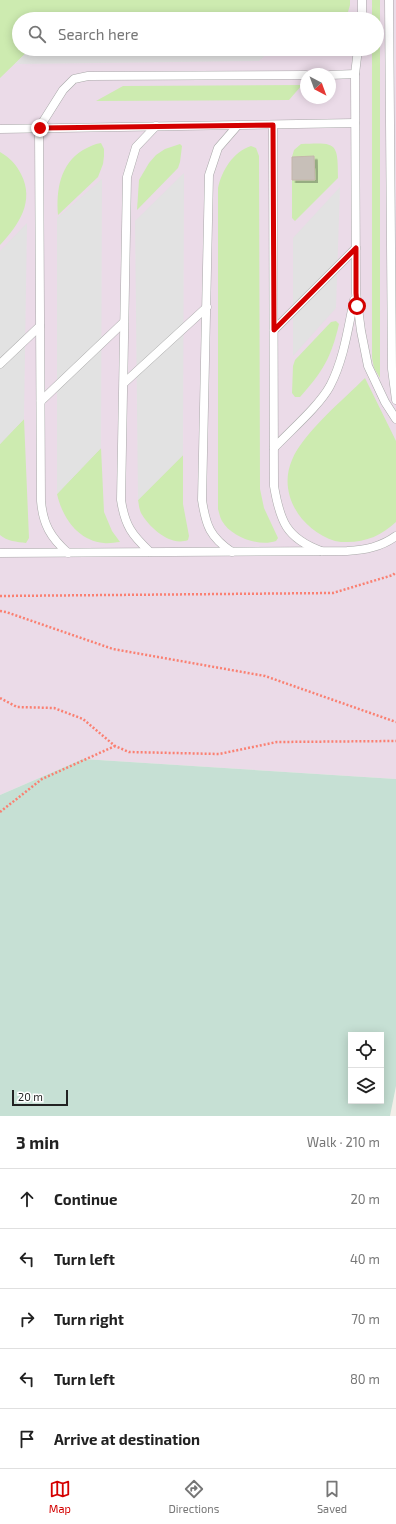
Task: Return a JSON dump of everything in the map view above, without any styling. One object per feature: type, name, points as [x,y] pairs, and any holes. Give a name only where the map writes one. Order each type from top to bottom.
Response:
[{"type":"lane","points":[[362,0],[362,12]]},
{"type":"lane","points":[[389,0],[392,369],[396,400]]},
{"type":"lane","points":[[357,56],[355,74],[356,293],[361,331],[368,366],[384,402],[396,419]]},
{"type":"lane","points":[[336,75],[355,74]]},
{"type":"lane","points":[[68,552],[58,544],[50,533],[44,522],[42,512],[40,128],[63,90],[74,79],[88,76],[300,75]]},
{"type":"lane","points":[[2,128],[355,124]]},
{"type":"lane","points":[[232,552],[215,538],[208,527],[202,500],[209,175],[218,148],[238,125]]},
{"type":"lane","points":[[273,125],[274,486],[280,514],[287,528],[298,540],[307,546],[321,551]]},
{"type":"lane","points":[[150,552],[135,538],[128,527],[121,500],[127,177],[136,147],[156,126]]},
{"type":"lane","points":[[274,330],[356,248]]},
{"type":"lane","points":[[274,448],[320,399],[329,386],[340,359],[356,293]]},
{"type":"lane","points":[[124,384],[207,307]]},
{"type":"lane","points":[[41,401],[124,322]]},
{"type":"lane","points":[[0,364],[40,326]]},
{"type":"lane","points":[[0,553],[364,550],[390,541],[396,536]]},
{"type":"path","points":[[0,596],[333,594],[393,575],[396,572]]},
{"type":"path","points":[[0,611],[113,650],[265,676],[396,722]]},
{"type":"path","points":[[0,698],[17,707],[54,708],[83,719],[115,746],[129,752],[219,754],[277,742],[396,741]]},
{"type":"path","points":[[0,812],[42,779],[115,746]]},
{"type":"shaded area","points":[[0,0],[396,0],[396,779],[83,759],[0,795]]},
{"type":"shaded area","points":[[23,56],[264,56],[259,61],[15,64]]},
{"type":"shaded area","points":[[184,173],[183,455],[138,500],[135,221]]},
{"type":"shaded area","points":[[102,179],[101,448],[57,494],[57,218]]},
{"type":"shaded area","points":[[340,187],[336,308],[293,356],[293,238]]},
{"type":"shaded area","points":[[27,223],[24,419],[0,444],[0,251]]},
{"type":"green space","points":[[0,0],[350,0],[348,12],[12,12],[12,56],[23,56],[0,78]]},
{"type":"green space","points":[[372,0],[380,0],[380,12],[372,12]]},
{"type":"green space","points":[[372,56],[380,56],[380,378],[374,368],[372,358]]},
{"type":"green space","points":[[300,85],[300,87],[289,100],[96,101],[123,86]]},
{"type":"green space","points":[[101,143],[104,149],[104,156],[103,164],[98,177],[58,215],[59,187],[64,170],[75,156],[83,150]]},
{"type":"green space","points":[[180,144],[182,146],[178,168],[137,210],[139,180],[149,163],[156,155],[165,149]]},
{"type":"green space","points":[[301,144],[322,144],[333,147],[336,151],[337,157],[338,178],[295,221],[292,218],[292,180],[315,180],[314,157],[292,157],[294,150]]},
{"type":"green space","points":[[251,146],[256,148],[259,156],[260,489],[264,508],[278,538],[276,541],[269,543],[254,542],[232,532],[222,521],[218,509],[218,188],[222,175],[229,162],[239,153]]},
{"type":"green space","points":[[0,152],[19,170],[25,184],[26,203],[19,221],[0,245]]},
{"type":"green space","points":[[336,321],[339,324],[333,346],[325,364],[300,397],[295,397],[292,393],[293,366],[295,360],[331,322]]},
{"type":"green space","points":[[365,378],[396,441],[396,522],[385,531],[368,539],[354,542],[336,541],[323,536],[312,529],[303,520],[290,498],[288,473],[297,450],[305,439],[314,428]]},
{"type":"green space","points":[[24,419],[29,538],[26,543],[9,540],[0,535],[0,444]]},
{"type":"green space","points":[[101,448],[104,512],[112,531],[120,542],[106,543],[95,541],[86,538],[79,533],[67,519],[59,503],[57,494]]},
{"type":"green space","points":[[183,455],[183,504],[189,536],[188,540],[174,541],[155,530],[149,524],[141,513],[138,500]]},
{"type":"green space","points":[[83,759],[396,779],[396,1086],[390,1116],[0,1116],[0,795]]},
{"type":"building","points":[[314,156],[315,180],[292,180],[292,157]]},
{"type":"route","points":[[40,128],[273,125],[274,330],[356,248],[357,306]]}]
